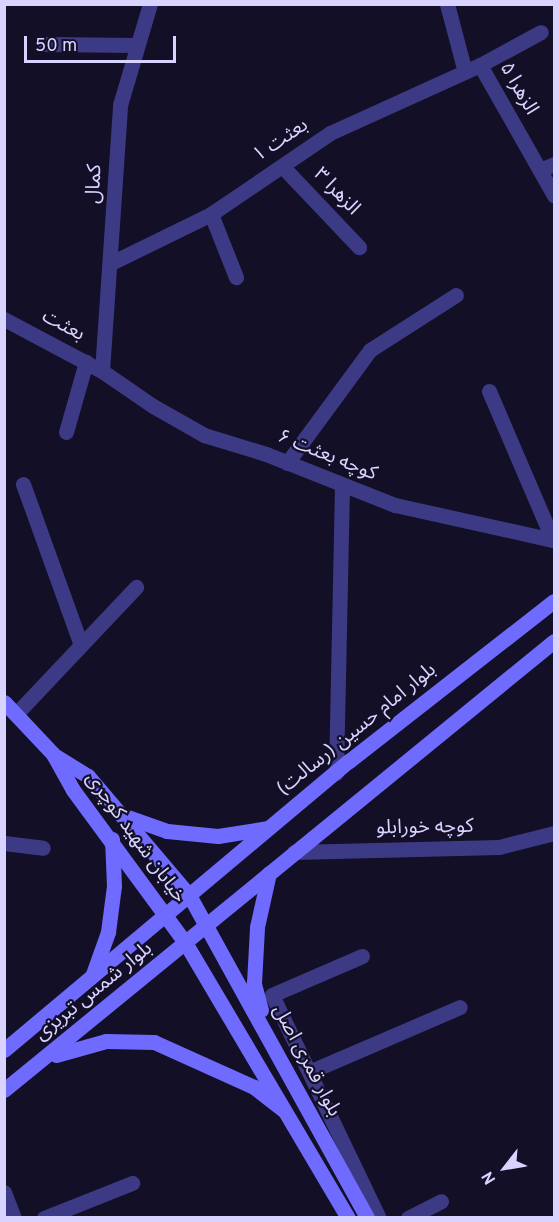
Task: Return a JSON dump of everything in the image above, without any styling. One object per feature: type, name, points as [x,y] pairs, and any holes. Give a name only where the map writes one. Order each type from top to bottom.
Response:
[{"type":"main road","name":"بلوار امام حسین (رسالت)","points":[[189,895],[336,773],[555,601]]},
{"type":"main road","points":[[208,924],[555,641]]},
{"type":"main road","name":"خیابان شهید کوچری","points":[[4,702],[53,754],[87,776],[189,895],[208,924]]},
{"type":"main road","name":"خیابان شهید کوچری","points":[[53,754],[73,790],[112,839],[186,944]]},
{"type":"main road","points":[[120,814],[167,831],[218,836],[268,828]]},
{"type":"main road","points":[[93,976],[108,932],[114,886],[112,839]]},
{"type":"main road","points":[[268,1036],[254,983],[257,927],[269,873]]},
{"type":"main road","name":"بلوار شمس تبریزی","points":[[4,1050],[189,895]]},
{"type":"main road","name":"بلوار شمس تبریزی","points":[[4,1090],[50,1057],[208,924]]},
{"type":"main road","name":"بلوار قمری اصل","points":[[208,924],[367,1218]]},
{"type":"main road","name":"بلوار قمری اصل","points":[[186,944],[291,1116],[348,1218]]},
{"type":"main road","points":[[50,1057],[106,1041],[154,1042],[254,1087],[291,1116]]},
{"type":"street","name":"کمال","points":[[102,371],[120,105],[150,4]]},
{"type":"street","points":[[447,4],[465,72]]},
{"type":"street","name":"بعثت ۱","points":[[111,262],[211,214],[330,133],[480,65],[541,32]]},
{"type":"street","points":[[43,44],[137,45]]},
{"type":"street","name":"الزهرا ۵","points":[[480,65],[547,167],[555,195]]},
{"type":"street","name":"الزهرا ۳","points":[[282,165],[359,247]]},
{"type":"street","points":[[211,214],[236,277]]},
{"type":"street","points":[[287,463],[370,350],[456,295]]},
{"type":"street","name":"بعثت","points":[[4,319],[102,371]]},
{"type":"street","points":[[66,432],[86,362]]},
{"type":"street","name":"کوچه بعثت ۶","points":[[102,371],[153,406],[204,435],[287,463],[395,505],[553,540],[550,520]]},
{"type":"street","points":[[489,391],[550,520]]},
{"type":"street","points":[[24,484],[81,645]]},
{"type":"street","points":[[336,773],[342,486]]},
{"type":"street","points":[[15,714],[136,587]]},
{"type":"street","name":"کوچه خورابلو","points":[[294,852],[499,847],[555,833]]},
{"type":"street","points":[[4,843],[43,848]]},
{"type":"street","points":[[362,956],[272,995],[379,1218]]},
{"type":"street","points":[[309,1072],[460,1007]]},
{"type":"street","points":[[44,1218],[132,1183]]},
{"type":"street","points":[[4,1192],[14,1218]]},
{"type":"street","points":[[408,1218],[441,1201]]}]
